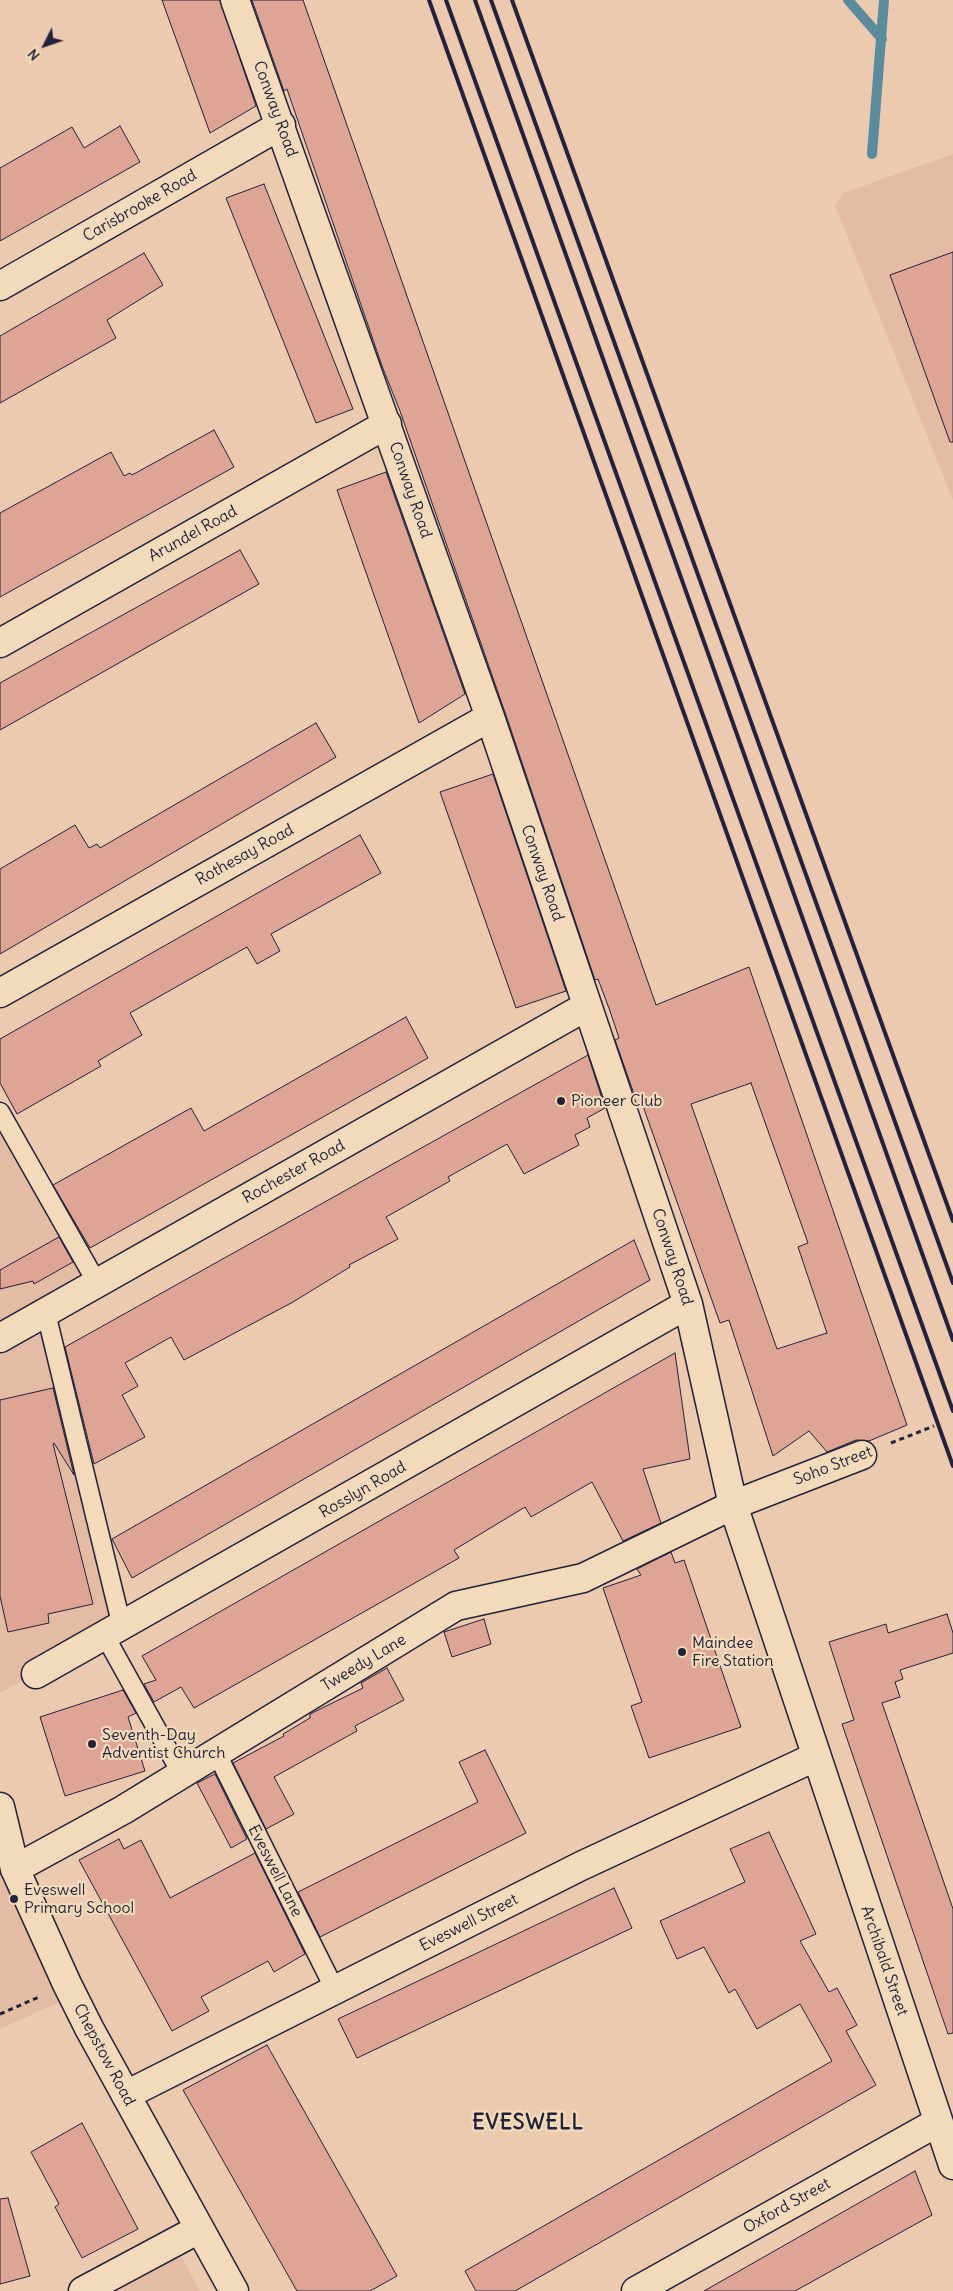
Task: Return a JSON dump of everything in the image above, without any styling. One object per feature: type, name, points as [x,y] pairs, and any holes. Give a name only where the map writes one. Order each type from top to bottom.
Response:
[{"type":"street","name":"Conway Road","points":[[235,0],[490,717],[688,1304],[732,1505],[815,1757]]},
{"type":"street","name":"Carisbrooke Road","points":[[0,286],[281,125]]},
{"type":"street","name":"Arundel Road","points":[[0,643],[387,424]]},
{"type":"street","name":"Rothesay Road","points":[[0,993],[490,717]]},
{"type":"street","name":"Rochester Road","points":[[0,1338],[587,1006]]},
{"type":"street","name":"Rosslyn Road","points":[[36,1674],[114,1632],[688,1304]]},
{"type":"street","name":"Soho Street","points":[[732,1505],[862,1455]]},
{"type":"street","name":"Tweedy Lane","points":[[15,1869],[123,1810],[456,1606],[583,1578],[732,1505]]},
{"type":"street","name":"Eveswell Street","points":[[126,2095],[581,1866],[815,1757]]},
{"type":"street","name":"Archibald Street","points":[[815,1757],[953,2165]]},
{"type":"street","name":"Chepstow Road","points":[[0,1808],[15,1869],[67,1984],[234,2291]]},
{"type":"street","name":"Oxford Street","points":[[636,2291],[938,2122]]},
{"type":"street","points":[[83,2291],[199,2229]]},
{"type":"lane","points":[[0,1112],[97,1283]]},
{"type":"lane","points":[[46,1313],[114,1632],[181,1773]]},
{"type":"lane","name":"Eveswell Lane","points":[[216,1752],[335,1990]]},
{"type":"path","name":"Soho Street","points":[[862,1455],[934,1426]]},
{"type":"path","points":[[0,2014],[67,1984]]},
{"type":"shaded area","points":[[953,154],[953,500],[835,205],[843,193]]},
{"type":"shaded area","points":[[0,1112],[97,1283],[47,1313],[122,1627],[0,1693]]},
{"type":"shaded area","name":"Eveswell Primary School","points":[[0,1807],[73,1996],[0,2029]]},
{"type":"shaded area","points":[[174,2243],[200,2291],[83,2291]]},
{"type":"building","points":[[162,0],[220,0],[256,106],[210,133]]},
{"type":"building","points":[[252,0],[303,0],[656,1005],[749,967],[907,1425],[869,1441],[856,1440],[827,1452],[809,1431],[773,1456],[729,1320],[720,1323],[638,1092],[634,1094],[615,1040],[619,1038],[610,1011],[598,979],[595,980],[509,724],[400,411],[382,366],[287,89],[284,91]],"holes":[[[751,1083],[808,1243],[798,1247],[827,1333],[777,1349],[691,1104]]]},
{"type":"building","points":[[120,126],[140,162],[0,241],[0,168],[72,127],[84,148]]},
{"type":"building","points":[[264,184],[353,409],[316,423],[226,198]]},
{"type":"building","points":[[953,252],[953,442],[950,442],[890,275]]},
{"type":"building","points":[[144,253],[163,285],[107,320],[116,338],[0,403],[0,336]]},
{"type":"building","points":[[214,430],[234,467],[0,597],[0,513],[111,452],[124,476],[130,473],[132,475]]},
{"type":"building","points":[[386,472],[465,694],[419,723],[337,490]]},
{"type":"building","points":[[240,550],[259,584],[0,730],[0,683]]},
{"type":"building","points":[[316,723],[336,757],[0,954],[0,869],[75,825],[89,848],[97,844],[100,848]]},
{"type":"building","points":[[493,774],[566,991],[516,1008],[440,792]]},
{"type":"building","points":[[360,835],[381,873],[271,934],[280,951],[257,964],[247,947],[130,1013],[142,1035],[98,1061],[101,1066],[17,1114],[0,1083],[0,1039]]},
{"type":"building","points":[[406,1017],[428,1058],[90,1248],[53,1185],[191,1108],[204,1131]]},
{"type":"building","points":[[588,1055],[605,1108],[587,1118],[590,1127],[575,1135],[579,1145],[524,1174],[507,1144],[448,1177],[450,1181],[386,1217],[398,1239],[349,1265],[350,1267],[293,1302],[184,1360],[171,1337],[125,1363],[138,1386],[122,1395],[145,1437],[94,1464],[65,1347]]},
{"type":"building","points":[[59,1237],[73,1262],[34,1284],[33,1281],[0,1289],[0,1270]]},
{"type":"building","points":[[634,1240],[650,1280],[132,1578],[112,1539]]},
{"type":"building","points":[[675,1353],[690,1459],[643,1469],[661,1523],[623,1541],[592,1482],[531,1517],[525,1507],[454,1550],[459,1558],[194,1708],[181,1687],[154,1702],[144,1684],[156,1680],[142,1656]]},
{"type":"building","points":[[53,1388],[74,1475],[53,1444],[93,1604],[48,1614],[49,1623],[8,1632],[0,1596],[0,1400]]},
{"type":"building","points":[[671,1552],[675,1563],[684,1560],[741,1727],[649,1758],[631,1706],[642,1702],[603,1588],[641,1575],[637,1569]]},
{"type":"building","points":[[947,1614],[953,1633],[953,1653],[900,1670],[903,1679],[895,1682],[900,1697],[882,1703],[953,1909],[953,2033],[948,2034],[842,1724],[854,1720],[829,1642],[886,1624],[888,1633]]},
{"type":"building","points":[[484,1619],[491,1644],[452,1657],[444,1632]]},
{"type":"building","points":[[387,1668],[404,1700],[355,1726],[357,1731],[274,1777],[294,1814],[266,1829],[233,1763],[284,1736],[283,1734],[310,1718],[310,1714],[363,1688],[361,1683]]},
{"type":"building","name":"Seventh-Day Adventist Church","points":[[123,1690],[136,1713],[128,1717],[145,1771],[65,1796],[40,1717]]},
{"type":"building","points":[[485,1750],[526,1833],[320,1937],[298,1892],[478,1802],[459,1762]]},
{"type":"building","points":[[215,1774],[247,1839],[231,1848],[197,1783]]},
{"type":"building","points":[[769,1832],[816,1934],[800,1941],[829,1992],[837,1988],[857,2025],[846,2031],[876,2085],[515,2291],[476,2291],[465,2271],[832,2061],[800,2004],[757,2029],[735,1989],[729,1993],[704,1947],[677,1959],[660,1921],[745,1882],[730,1849]]},
{"type":"building","points":[[119,1839],[124,1849],[141,1840],[170,1898],[255,1853],[305,1954],[274,1972],[268,1961],[201,1997],[209,2011],[172,2031],[79,1860]]},
{"type":"building","points":[[614,1888],[632,1928],[357,2058],[338,2019]]},
{"type":"building","points":[[267,2045],[397,2276],[370,2291],[297,2291],[183,2090]]},
{"type":"building","points":[[82,2123],[138,2229],[82,2258],[55,2207],[59,2204],[31,2152]]},
{"type":"building","points":[[915,2171],[932,2215],[795,2291],[704,2291]]},
{"type":"building","points":[[8,2198],[30,2276],[0,2284],[0,2199]]},
{"type":"waterway","points":[[848,0],[882,39]]},
{"type":"waterway","points":[[872,154],[884,0]]},
{"type":"railway","points":[[429,0],[953,1466]]},
{"type":"railway","points":[[446,0],[953,1411]]},
{"type":"railway","points":[[475,0],[953,1340]]},
{"type":"railway","points":[[491,0],[953,1283]]},
{"type":"railway","points":[[512,0],[953,1221]]},
{"type":"place","name":"Pioneer Club","points":[[561,1101]]},
{"type":"place","name":"Maindee Fire Station","points":[[682,1652]]},
{"type":"place","name":"Seventh-Day Adventist Church","points":[[92,1744]]},
{"type":"place","name":"Eveswell Primary School","points":[[14,1899]]},
{"type":"district","name":"EVESWELL","points":[[528,2123]]}]
